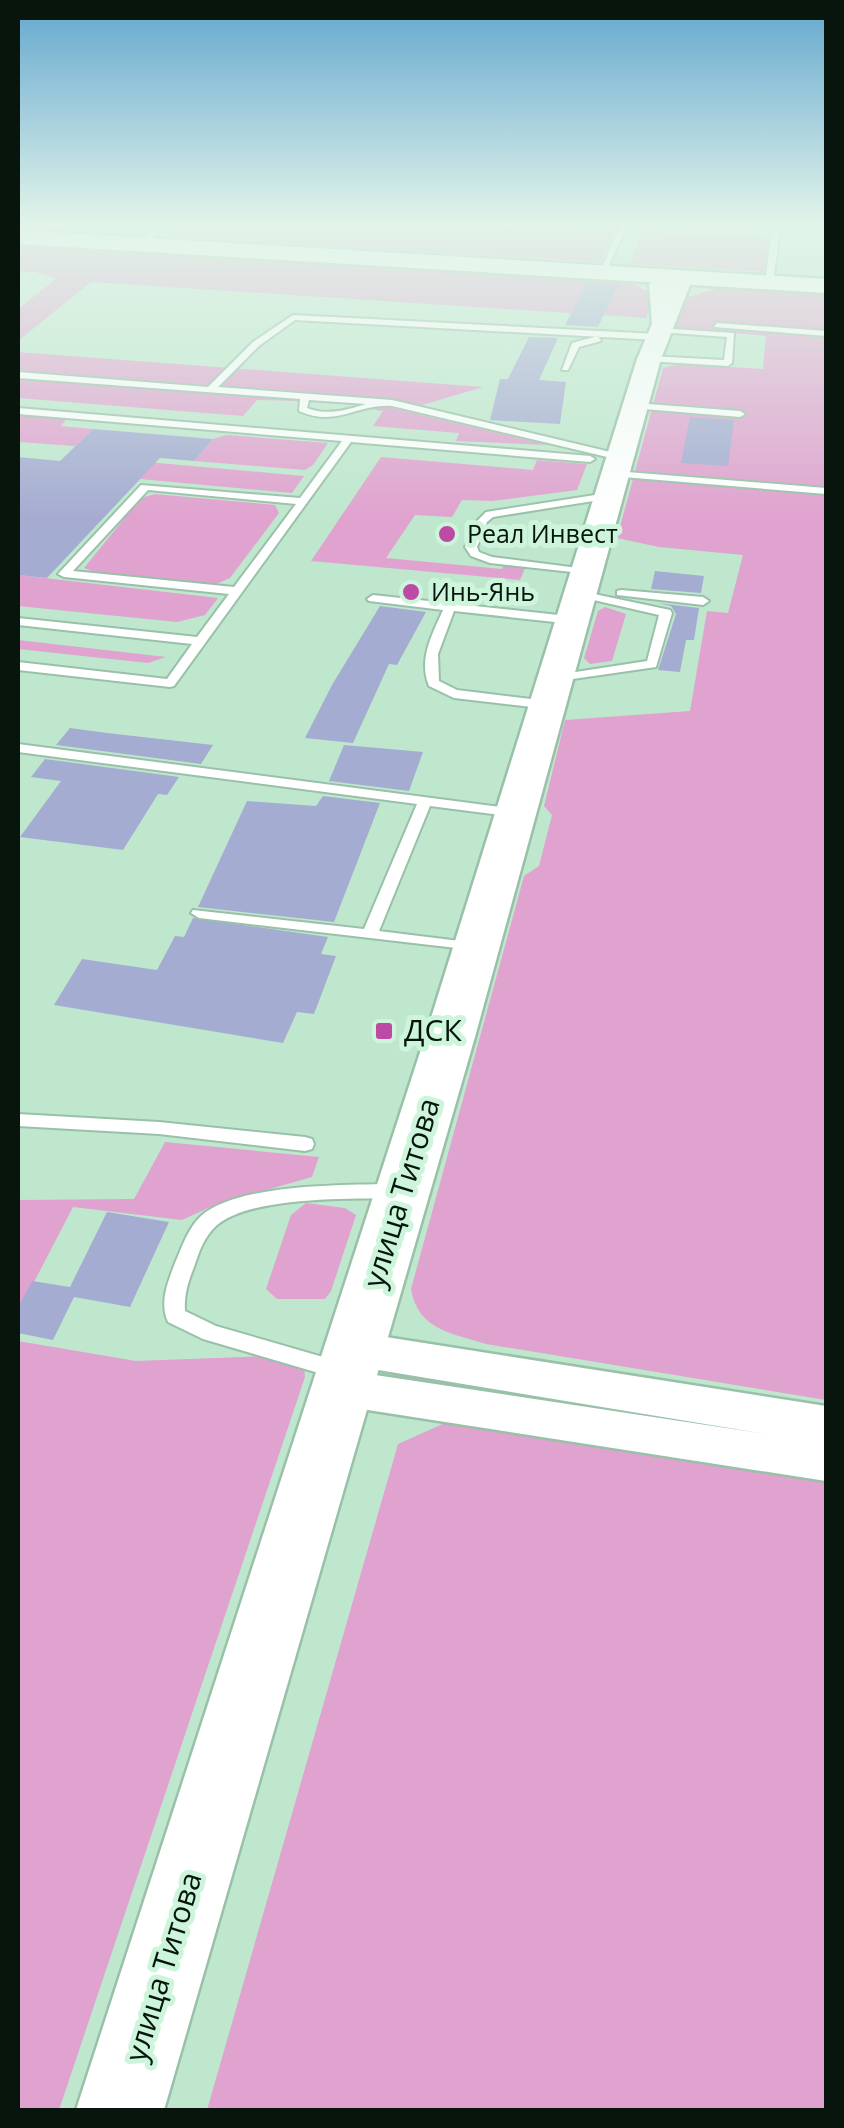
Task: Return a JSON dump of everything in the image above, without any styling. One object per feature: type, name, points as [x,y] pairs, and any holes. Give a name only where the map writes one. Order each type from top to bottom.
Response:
[{"type":"main road","points":[[622,320],[644,372],[716,320]]},
{"type":"main road","name":"улица Титова","points":[[120,2110],[476,948],[644,372]]},
{"type":"street","points":[[347,1370],[826,1425]]},
{"type":"street","points":[[347,1370],[826,1462]]},
{"type":"lane","points":[[210,390],[256,344],[288,320]]},
{"type":"lane","points":[[313,320],[644,372],[826,491]]},
{"type":"lane","points":[[18,375],[305,396],[302,409],[308,413],[343,416],[380,402],[644,372],[728,364],[731,334],[644,372],[482,521],[471,547],[475,554],[580,594],[666,612],[652,664],[552,692],[454,694],[432,684],[429,673],[432,652],[450,607]]},
{"type":"lane","points":[[18,411],[349,438],[826,334]]},
{"type":"lane","points":[[565,368],[576,345],[740,414]]},
{"type":"lane","points":[[18,666],[170,683],[349,438]]},
{"type":"lane","points":[[235,591],[64,574],[145,487],[302,502]]},
{"type":"lane","points":[[373,598],[450,607],[580,594],[703,601]]},
{"type":"lane","points":[[18,622],[198,641]]},
{"type":"lane","points":[[18,748],[516,813]]},
{"type":"lane","points":[[370,934],[426,802]]},
{"type":"lane","points":[[199,912],[476,948]]},
{"type":"lane","points":[[18,1120],[159,1128],[305,1144]]},
{"type":"lane","points":[[347,1370],[210,1333],[176,1316],[172,1301],[197,1235],[212,1218],[226,1211],[314,1193],[402,1191]]},
{"type":"shaded area","points":[[18,320],[44,320],[18,341]]},
{"type":"shaded area","points":[[676,320],[826,320],[826,1400],[486,1344],[449,1333],[429,1322],[415,1303],[411,1289],[524,876],[539,866],[552,815],[544,806],[565,720],[690,711],[707,611],[728,613],[743,555],[659,547],[617,538],[663,368],[680,364],[763,369],[766,336],[673,328]]},
{"type":"shaded area","points":[[18,352],[483,387],[422,405],[18,370]]},
{"type":"shaded area","points":[[18,379],[300,401],[257,400],[243,416],[18,398]]},
{"type":"shaded area","points":[[387,407],[548,445],[456,441],[459,433],[373,426],[383,411],[369,409]]},
{"type":"shaded area","points":[[18,415],[67,418],[61,426],[93,429],[75,446],[18,442]]},
{"type":"shaded area","points":[[226,435],[328,443],[305,470],[194,461],[213,439]]},
{"type":"shaded area","points":[[381,457],[533,470],[537,460],[587,464],[577,490],[492,501],[462,500],[452,517],[415,515],[386,558],[502,569],[504,564],[526,566],[520,580],[311,561]]},
{"type":"shaded area","points":[[125,460],[304,476],[292,493],[140,479],[149,469]]},
{"type":"shaded area","points":[[155,494],[275,505],[279,513],[230,578],[216,584],[97,573],[84,568],[141,498]]},
{"type":"shaded area","points":[[18,575],[218,598],[205,615],[177,622],[18,606]]},
{"type":"shaded area","points":[[605,607],[626,614],[612,661],[590,664],[584,658],[598,611]]},
{"type":"shaded area","points":[[18,640],[166,657],[148,663],[18,649]]},
{"type":"shaded area","points":[[165,1142],[319,1157],[312,1177],[217,1204],[182,1220],[73,1207],[18,1313],[18,1200],[134,1199]]},
{"type":"shaded area","points":[[306,1203],[345,1208],[356,1215],[325,1299],[277,1299],[266,1289],[291,1215]]},
{"type":"shaded area","points":[[18,1341],[136,1361],[268,1356],[304,1367],[305,1377],[59,2110],[18,2110]]},
{"type":"shaded area","points":[[447,1422],[826,1482],[826,2110],[207,2110],[398,1444]]},
{"type":"building","points":[[567,320],[601,320],[598,327],[565,325]]},
{"type":"building","points":[[529,337],[558,338],[539,380],[566,382],[560,424],[490,420],[500,379],[508,379]]},
{"type":"building","points":[[690,417],[734,420],[728,466],[681,463]]},
{"type":"building","points":[[93,429],[213,439],[194,461],[160,458],[47,578],[18,575],[18,457],[60,461]]},
{"type":"building","points":[[655,571],[704,576],[701,593],[651,589]]},
{"type":"building","points":[[657,603],[699,608],[694,640],[686,640],[680,672],[658,670],[676,614],[671,606]]},
{"type":"building","points":[[380,606],[426,612],[397,665],[389,664],[353,743],[305,738],[332,685]]},
{"type":"building","points":[[70,728],[213,745],[201,764],[56,745]]},
{"type":"building","points":[[344,745],[423,752],[409,791],[329,781]]},
{"type":"building","points":[[45,759],[179,777],[167,795],[158,794],[123,850],[20,837],[61,781],[31,777]]},
{"type":"building","points":[[323,796],[380,803],[334,922],[198,907],[247,801],[316,806]]},
{"type":"building","points":[[193,918],[328,937],[321,954],[336,956],[314,1014],[297,1012],[283,1043],[54,1005],[82,959],[157,970],[175,936],[184,937]]},
{"type":"building","points":[[107,1212],[169,1222],[130,1307],[74,1297],[53,1340],[18,1333],[18,1308],[32,1281],[70,1287]]},
{"type":"place","name":"Реал Инвест","points":[[447,534]]},
{"type":"place","name":"Инь-Янь","points":[[411,592]]},
{"type":"place","name":"ДСК","points":[[384,1031]]}]
